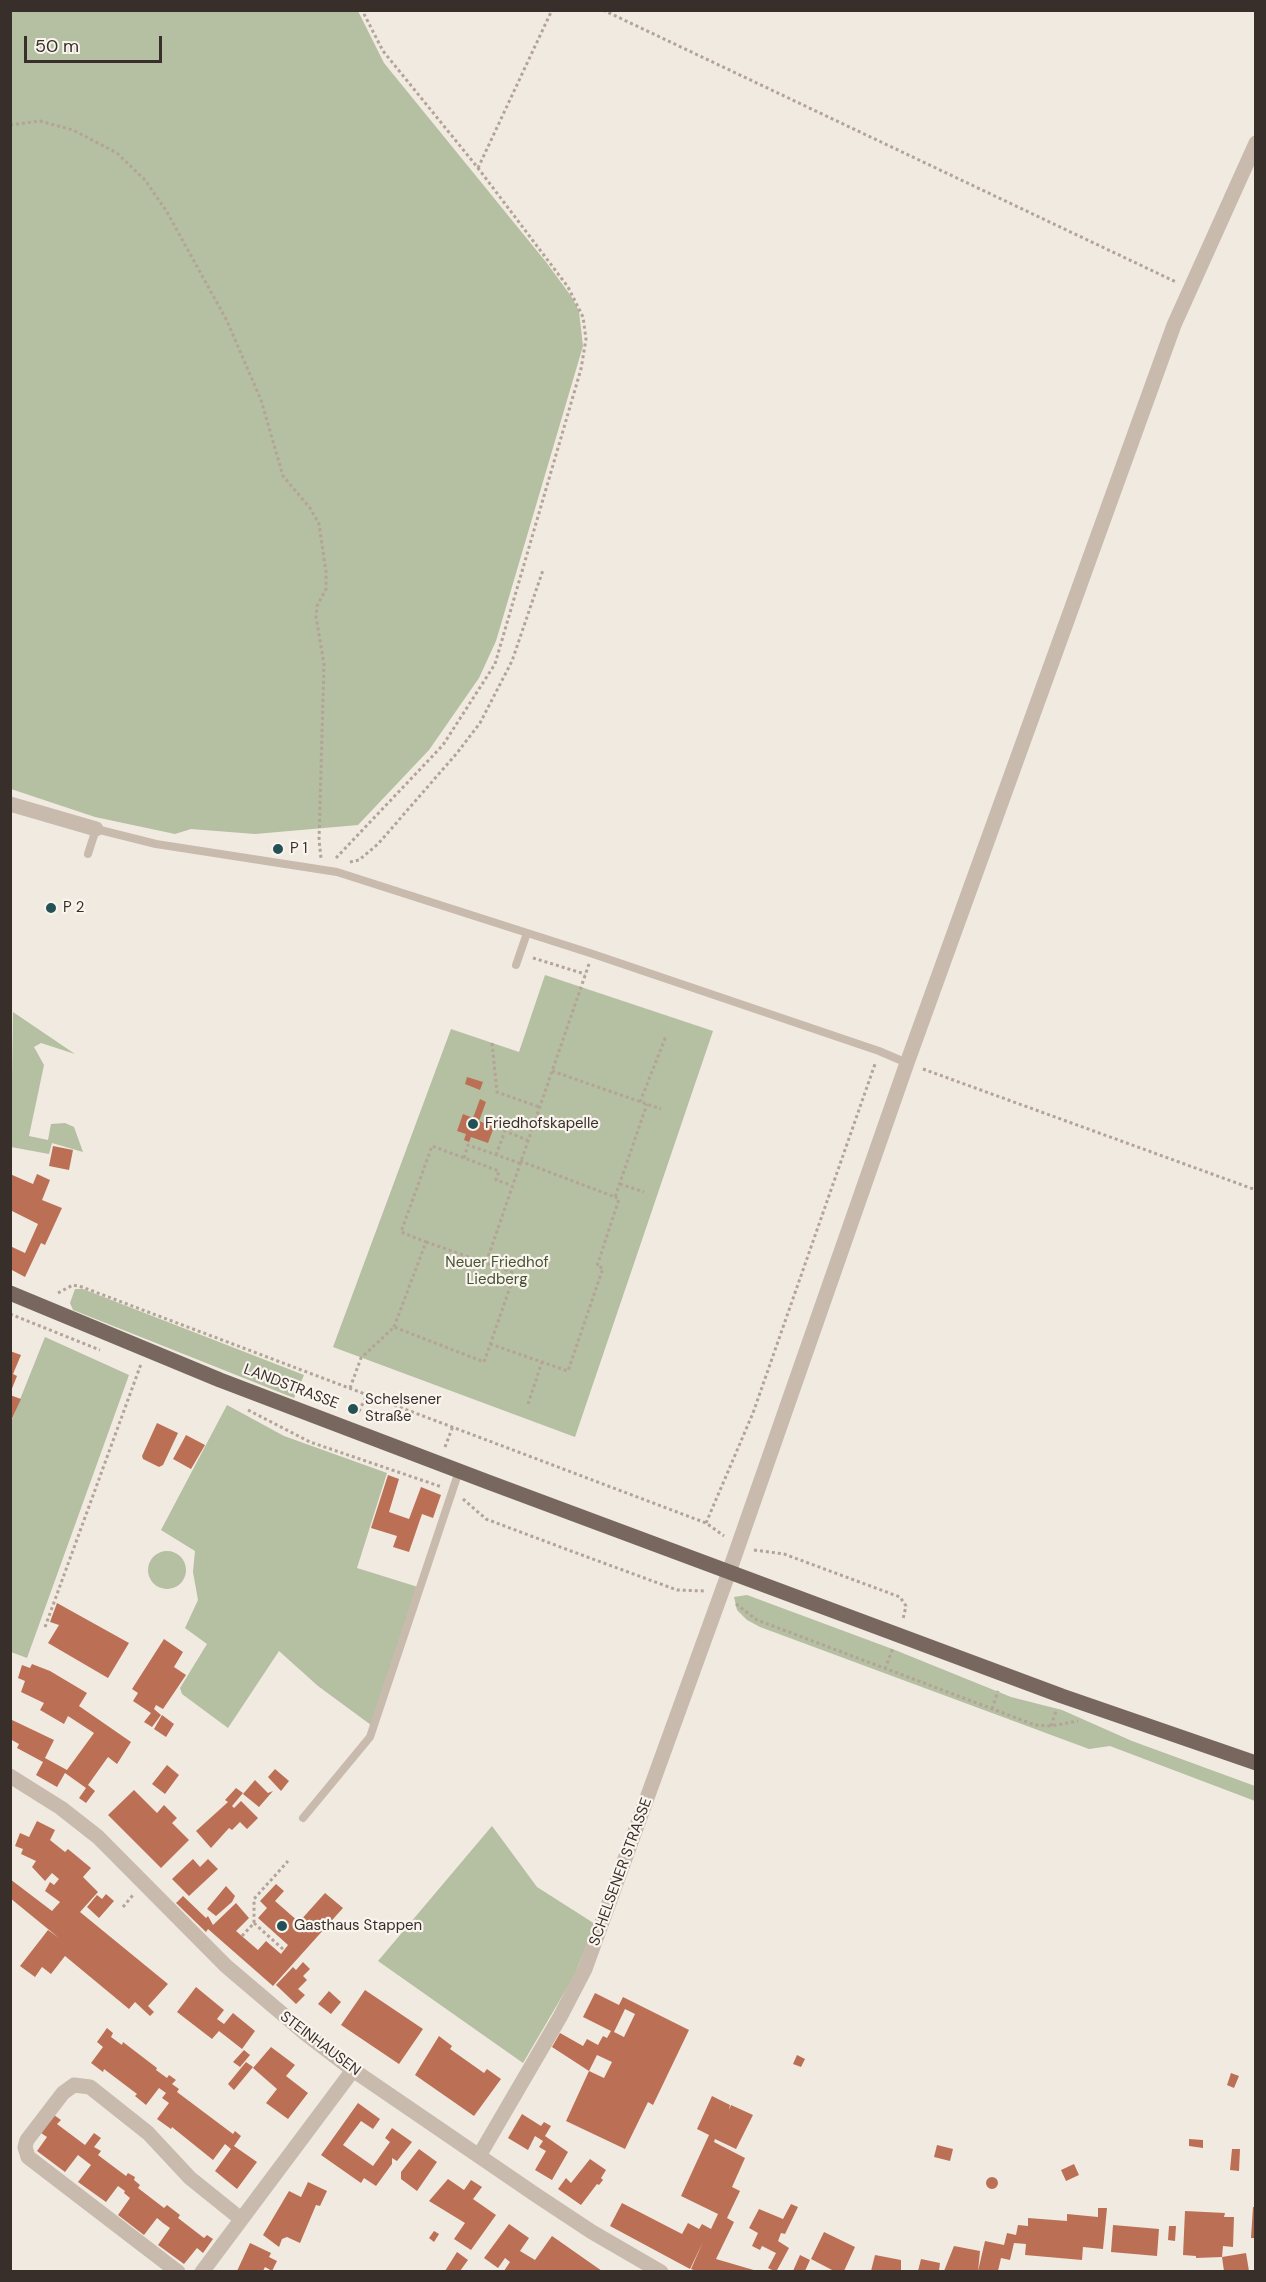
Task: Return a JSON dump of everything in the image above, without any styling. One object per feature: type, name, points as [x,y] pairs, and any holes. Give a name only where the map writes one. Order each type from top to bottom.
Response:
[{"type":"main road","name":"LANDSTRASSE","points":[[10,1293],[147,1350],[459,1471],[1062,1696],[1256,1763]]},
{"type":"street","name":"SCHELSENER STRASSE","points":[[479,2156],[585,1970],[729,1572],[907,1063],[1189,288],[1256,143]]},
{"type":"street","points":[[10,804],[96,829]]},
{"type":"street","name":"STEINHAUSEN","points":[[10,1776],[61,1808],[98,1837],[247,1985],[353,2070],[592,2232],[655,2270]]},
{"type":"street","points":[[202,2271],[353,2070]]},
{"type":"street","points":[[178,2271],[28,2157],[25,2150],[27,2140],[66,2090],[78,2085],[90,2087],[148,2133],[190,2178],[241,2219]]},
{"type":"lane","points":[[88,854],[96,829],[156,844],[322,868],[593,954],[879,1051],[907,1063]]},
{"type":"lane","points":[[516,965],[527,933]]},
{"type":"lane","points":[[303,1818],[370,1737],[459,1471]]},
{"type":"path","points":[[322,868],[361,834],[443,745],[491,674],[503,645],[584,357],[585,324],[574,296],[478,168],[383,51],[362,10]]},
{"type":"path","points":[[478,168],[552,10]]},
{"type":"path","points":[[603,10],[1189,288]]},
{"type":"path","points":[[10,125],[29,121],[62,126],[97,141],[127,161],[145,180],[167,212],[227,321],[261,400],[283,476],[312,512],[321,532],[327,572],[326,590],[317,606],[316,617],[324,664],[319,840]]},
{"type":"path","points":[[322,868],[359,860],[371,850],[465,744],[487,711],[506,675],[543,570]]},
{"type":"path","points":[[520,954],[585,974]]},
{"type":"path","points":[[486,1263],[511,1185],[593,954]]},
{"type":"path","points":[[640,1101],[666,1036]]},
{"type":"path","points":[[492,1043],[497,1092],[539,1107]]},
{"type":"path","points":[[706,1523],[753,1413],[879,1051]]},
{"type":"path","points":[[907,1063],[1256,1190]]},
{"type":"path","points":[[552,1071],[661,1109]]},
{"type":"path","points":[[615,1197],[647,1104]]},
{"type":"path","points":[[495,1155],[505,1131],[527,1140]]},
{"type":"path","points":[[464,1158],[468,1145],[619,1198],[597,1266],[603,1268],[568,1371],[490,1344]]},
{"type":"path","points":[[394,1327],[484,1362],[515,1273],[401,1232],[432,1146],[499,1171],[496,1180],[511,1185]]},
{"type":"path","points":[[620,1184],[644,1192]]},
{"type":"path","points":[[350,1388],[361,1358],[394,1327],[426,1242]]},
{"type":"path","points":[[52,1292],[60,1294],[73,1286],[80,1286],[706,1523],[738,1544],[761,1553],[784,1554],[900,1597],[906,1608],[885,1669],[1035,1725],[1045,1727],[1082,1721]]},
{"type":"path","points":[[45,1627],[127,1398],[147,1350]]},
{"type":"path","points":[[528,1404],[543,1362]]},
{"type":"path","points":[[353,1410],[358,1411],[368,1395]]},
{"type":"path","points":[[439,1463],[453,1426]]},
{"type":"path","points":[[242,1936],[254,1923],[254,1899],[288,1862]]},
{"type":"path","points":[[254,1923],[284,1950]]},
{"type":"green space","points":[[11,10],[358,11],[384,63],[546,262],[579,311],[583,346],[496,641],[479,678],[429,750],[358,825],[255,834],[191,829],[175,834],[95,817],[11,789]]},
{"type":"green space","name":"Neuer Friedhof Liedberg","points":[[545,975],[713,1031],[575,1437],[333,1347],[451,1029],[519,1052]]},
{"type":"green space","points":[[13,1012],[75,1054],[41,1043],[34,1047],[44,1065],[29,1136],[48,1140],[51,1124],[65,1123],[74,1127],[83,1152],[52,1143],[49,1154],[11,1147]]},
{"type":"green space","points":[[75,1289],[83,1289],[304,1375],[294,1398],[73,1310],[70,1303]]},
{"type":"green space","points":[[45,1337],[129,1375],[27,1658],[11,1652],[11,1422]]},
{"type":"green space","points":[[227,1405],[284,1436],[387,1473],[357,1568],[418,1587],[371,1725],[318,1686],[279,1651],[228,1728],[182,1694],[180,1688],[207,1644],[185,1628],[198,1600],[193,1572],[195,1551],[161,1530]]},
{"type":"green space","points":[[167,1551],[180,1557],[186,1570],[180,1583],[167,1589],[154,1583],[148,1570],[154,1557]]},
{"type":"green space","points":[[747,1595],[895,1650],[1011,1697],[1062,1710],[1132,1741],[1255,1786],[1255,1801],[1110,1746],[1089,1749],[760,1627],[747,1620],[737,1610],[734,1597]]},
{"type":"green space","points":[[492,1826],[537,1887],[595,1924],[574,1976],[523,2063],[378,1961]]},
{"type":"building","points":[[467,1077],[483,1082],[480,1090],[465,1084]]},
{"type":"building","name":"Friedhofskapelle","points":[[480,1099],[486,1102],[479,1121],[494,1127],[488,1143],[471,1137],[469,1142],[464,1140],[466,1134],[457,1131],[463,1114],[473,1118]]},
{"type":"building","points":[[53,1146],[73,1150],[69,1170],[49,1166]]},
{"type":"building","points":[[10,1174],[33,1184],[37,1174],[50,1180],[42,1200],[62,1208],[45,1245],[41,1243],[25,1277],[10,1269],[10,1246],[25,1253],[38,1224],[10,1210]]},
{"type":"building","points":[[10,1351],[21,1355],[13,1374],[17,1376],[11,1391]]},
{"type":"building","points":[[10,1395],[21,1399],[10,1423]]},
{"type":"building","points":[[157,1423],[178,1433],[163,1465],[159,1467],[143,1459],[142,1456]]},
{"type":"building","points":[[186,1435],[205,1445],[191,1469],[173,1459]]},
{"type":"building","points":[[388,1475],[399,1479],[389,1512],[409,1519],[421,1487],[441,1495],[433,1518],[422,1514],[409,1552],[393,1547],[397,1536],[371,1528]]},
{"type":"building","points":[[57,1603],[129,1643],[108,1678],[48,1643],[59,1625],[50,1622]]},
{"type":"building","points":[[164,1639],[183,1652],[174,1667],[186,1675],[163,1709],[156,1705],[154,1709],[161,1715],[152,1727],[144,1722],[151,1713],[133,1701],[138,1693],[132,1689]]},
{"type":"building","points":[[32,1664],[50,1671],[87,1693],[79,1706],[131,1742],[117,1764],[108,1757],[88,1785],[95,1791],[86,1803],[79,1798],[86,1788],[65,1773],[57,1787],[36,1775],[43,1762],[17,1748],[19,1744],[10,1739],[10,1719],[54,1740],[45,1758],[67,1770],[94,1733],[68,1716],[64,1724],[40,1710],[44,1703],[21,1692],[25,1681],[18,1678],[22,1665],[30,1668]]},
{"type":"building","points":[[162,1715],[174,1724],[166,1737],[154,1729]]},
{"type":"building","points":[[167,1765],[179,1775],[165,1794],[152,1784]]},
{"type":"building","points":[[275,1769],[289,1781],[281,1791],[268,1777]]},
{"type":"building","points":[[255,1780],[268,1793],[273,1791],[259,1807],[243,1794]]},
{"type":"building","points":[[236,1788],[243,1793],[232,1806],[234,1808],[241,1801],[258,1818],[247,1829],[240,1822],[232,1830],[229,1828],[211,1848],[196,1831],[228,1802],[225,1800]]},
{"type":"building","points":[[134,1790],[157,1813],[164,1805],[177,1818],[172,1823],[189,1840],[161,1868],[108,1815]]},
{"type":"building","points":[[37,1821],[55,1830],[50,1840],[65,1852],[68,1849],[91,1868],[83,1877],[98,1892],[80,1912],[168,1984],[148,2006],[154,2012],[150,2016],[135,2002],[129,2009],[65,1956],[51,1974],[42,1967],[35,1977],[20,1966],[48,1930],[59,1938],[10,1898],[10,1879],[52,1911],[60,1902],[45,1891],[50,1882],[54,1885],[59,1879],[52,1873],[45,1881],[32,1867],[36,1861],[21,1854],[23,1849],[15,1846],[20,1833],[29,1837]]},
{"type":"building","points":[[193,1859],[200,1867],[208,1859],[218,1869],[189,1896],[172,1879]]},
{"type":"building","points":[[276,1884],[284,1891],[275,1901],[299,1922],[325,1893],[343,1908],[273,1986],[208,1929],[206,1932],[176,1903],[183,1896],[206,1918],[208,1916],[213,1925],[236,1903],[249,1918],[236,1931],[258,1950],[266,1941],[281,1954],[288,1945],[258,1918],[267,1908],[260,1901]]},
{"type":"building","points":[[226,1886],[235,1896],[232,1902],[216,1916],[207,1909]]},
{"type":"building","points":[[106,1894],[114,1901],[99,1918],[87,1907],[97,1895],[102,1899]]},
{"type":"building","points":[[303,1962],[310,1969],[303,1976],[307,1980],[298,1989],[305,1995],[296,2004],[276,1985],[293,1967],[296,1970]]},
{"type":"building","points":[[196,1987],[224,2010],[217,2019],[224,2024],[233,2013],[255,2031],[242,2049],[219,2031],[212,2039],[177,2012]]},
{"type":"building","points":[[365,1990],[423,2029],[399,2064],[341,2025]]},
{"type":"building","points":[[329,1991],[341,2002],[331,2014],[318,2004]]},
{"type":"building","points":[[595,1993],[619,2005],[623,1997],[689,2030],[653,2105],[648,2102],[625,2149],[566,2121],[589,2071],[552,2047],[560,2033],[583,2046],[587,2039],[598,2045],[603,2036],[607,2038],[611,2031],[583,2017]],"holes":[[[625,2009],[635,2014],[624,2037],[614,2032]],[[597,2055],[612,2062],[604,2078],[589,2071]]]},
{"type":"building","points":[[107,2028],[113,2033],[111,2037],[122,2045],[123,2042],[167,2078],[169,2075],[176,2080],[172,2084],[179,2089],[177,2092],[233,2134],[235,2131],[241,2136],[234,2146],[257,2162],[237,2189],[215,2171],[231,2149],[225,2144],[213,2160],[172,2127],[171,2129],[157,2119],[169,2103],[162,2098],[166,2093],[159,2088],[146,2105],[135,2096],[137,2094],[104,2069],[103,2072],[91,2063],[103,2047],[97,2042]]},
{"type":"building","points":[[439,2036],[452,2046],[450,2049],[484,2073],[487,2069],[501,2079],[474,2116],[415,2075]]},
{"type":"building","points":[[271,2047],[295,2065],[286,2076],[308,2093],[288,2119],[266,2103],[277,2089],[253,2068]]},
{"type":"building","points":[[244,2050],[250,2055],[240,2067],[233,2062]]},
{"type":"building","points":[[797,2055],[805,2059],[801,2067],[793,2064]]},
{"type":"building","points":[[246,2062],[253,2067],[234,2090],[228,2084]]},
{"type":"building","points":[[1231,2073],[1239,2076],[1234,2088],[1227,2085]]},
{"type":"building","points":[[712,2096],[730,2105],[729,2110],[731,2105],[753,2115],[736,2149],[715,2139],[714,2142],[745,2158],[732,2187],[740,2191],[727,2218],[734,2222],[716,2259],[757,2271],[696,2271],[691,2269],[703,2242],[690,2269],[610,2226],[622,2203],[682,2234],[688,2223],[699,2229],[702,2224],[711,2229],[718,2214],[681,2196],[709,2135],[697,2129]]},
{"type":"building","points":[[358,2103],[380,2119],[373,2129],[361,2121],[343,2145],[373,2166],[390,2142],[385,2138],[392,2128],[412,2142],[397,2161],[392,2158],[392,2164],[376,2186],[364,2178],[361,2183],[321,2155]]},
{"type":"building","points":[[522,2114],[541,2126],[544,2122],[551,2126],[545,2136],[568,2152],[552,2180],[535,2170],[546,2151],[539,2147],[543,2141],[535,2136],[528,2150],[508,2138]]},
{"type":"building","points":[[54,2115],[61,2120],[57,2124],[85,2145],[94,2133],[101,2138],[94,2147],[101,2151],[98,2155],[126,2176],[128,2173],[135,2177],[134,2180],[140,2185],[138,2188],[164,2208],[167,2205],[180,2215],[178,2218],[204,2238],[207,2235],[213,2239],[203,2253],[197,2248],[184,2264],[158,2245],[170,2228],[157,2218],[144,2235],[118,2215],[130,2198],[124,2193],[125,2191],[118,2186],[106,2202],[78,2182],[91,2165],[78,2155],[65,2172],[37,2151],[47,2137],[41,2133]]},
{"type":"building","points":[[1189,2139],[1203,2140],[1203,2148],[1189,2146]]},
{"type":"building","points":[[937,2145],[953,2149],[950,2161],[934,2157]]},
{"type":"building","points":[[419,2149],[437,2162],[417,2191],[401,2179],[401,2172]]},
{"type":"building","points":[[1232,2149],[1240,2149],[1239,2171],[1230,2170]]},
{"type":"building","points":[[590,2159],[606,2170],[601,2178],[603,2180],[599,2185],[597,2184],[581,2205],[558,2189],[566,2178],[571,2183]]},
{"type":"building","points":[[1074,2164],[1079,2175],[1066,2181],[1061,2170]]},
{"type":"building","points":[[994,2177],[998,2183],[994,2189],[990,2189],[986,2181]]},
{"type":"building","points":[[448,2179],[464,2190],[471,2180],[482,2187],[473,2199],[496,2215],[471,2250],[454,2239],[465,2223],[429,2201]]},
{"type":"building","points":[[308,2182],[327,2191],[320,2206],[316,2205],[300,2243],[287,2237],[282,2239],[279,2247],[263,2235],[289,2191],[301,2197]]},
{"type":"building","points":[[791,2204],[798,2207],[785,2234],[781,2233],[778,2241],[789,2248],[776,2272],[768,2268],[776,2253],[762,2246],[760,2250],[752,2246],[758,2233],[749,2228],[759,2209],[783,2219]]},
{"type":"building","points":[[1253,2207],[1256,2207],[1256,2238],[1251,2238]]},
{"type":"building","points":[[1098,2208],[1107,2208],[1103,2249],[1083,2247],[1082,2260],[1025,2255],[1026,2244],[1014,2243],[1010,2260],[1001,2258],[998,2271],[978,2271],[985,2241],[1004,2245],[1007,2233],[1016,2235],[1018,2225],[1028,2226],[1028,2218],[1067,2221],[1067,2214],[1098,2217]]},
{"type":"building","points":[[1185,2211],[1225,2213],[1224,2217],[1234,2217],[1233,2247],[1223,2246],[1222,2257],[1196,2258],[1196,2256],[1183,2255]]},
{"type":"building","points":[[509,2224],[529,2238],[520,2251],[535,2260],[552,2236],[602,2271],[504,2271],[510,2262],[505,2258],[498,2268],[484,2258]]},
{"type":"building","points":[[1113,2225],[1159,2229],[1157,2256],[1111,2252]]},
{"type":"building","points":[[1169,2226],[1176,2226],[1175,2241],[1168,2240]]},
{"type":"building","points":[[434,2231],[439,2234],[434,2242],[429,2238]]},
{"type":"building","points":[[824,2232],[855,2247],[844,2271],[834,2271],[811,2259]]},
{"type":"building","points":[[250,2243],[271,2253],[269,2257],[277,2261],[272,2271],[265,2267],[263,2271],[237,2271]]},
{"type":"building","points":[[954,2246],[980,2251],[978,2271],[944,2271]]},
{"type":"building","points":[[457,2252],[468,2260],[460,2271],[445,2271]]},
{"type":"building","points":[[1246,2253],[1249,2271],[1224,2271],[1222,2257]]},
{"type":"building","points":[[800,2255],[810,2260],[805,2271],[793,2271]]},
{"type":"building","points":[[875,2255],[901,2260],[901,2271],[871,2271]]},
{"type":"building","points":[[921,2259],[940,2263],[939,2271],[918,2271]]},
{"type":"place","name":"P 1","points":[[278,849]]},
{"type":"place","name":"P 2","points":[[51,908]]},
{"type":"place","name":"Friedhofskapelle","points":[[473,1124]]},
{"type":"place","name":"Schelsener Straße","points":[[353,1409]]},
{"type":"place","name":"Gasthaus Stappen","points":[[282,1926]]}]
